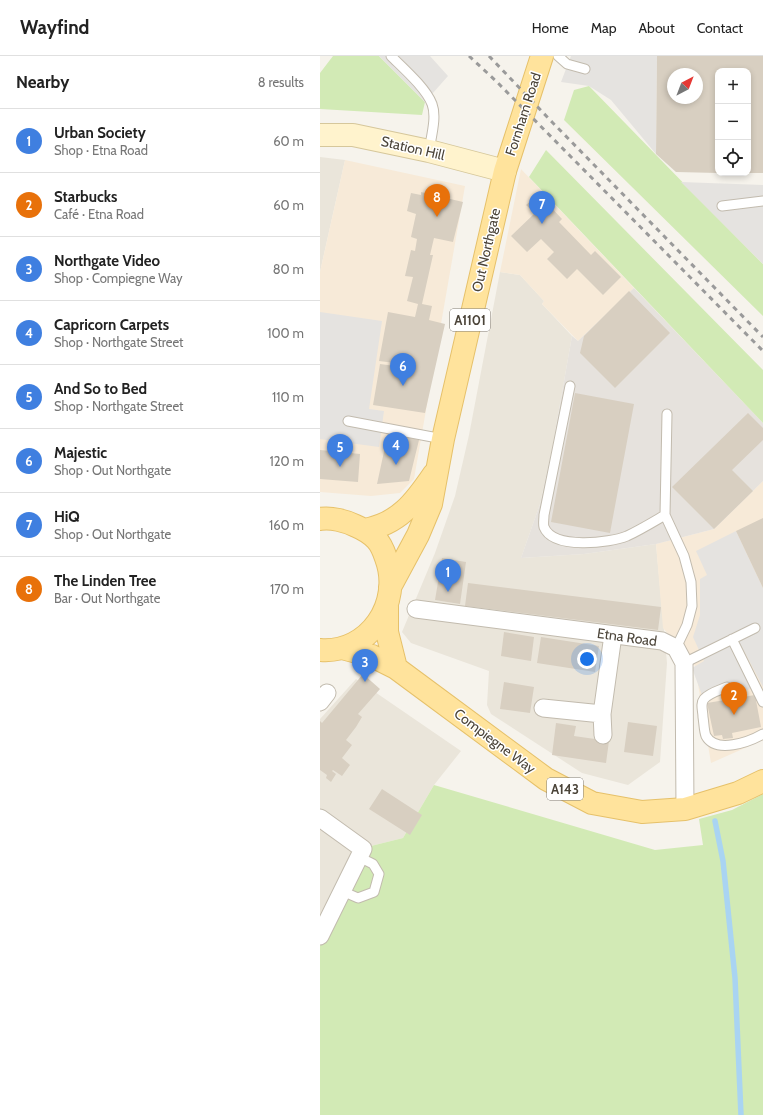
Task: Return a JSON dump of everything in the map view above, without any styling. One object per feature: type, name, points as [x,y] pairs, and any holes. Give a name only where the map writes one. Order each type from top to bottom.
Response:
[{"type":"main road","name":"Fornham Road","points":[[504,171],[542,56]]},
{"type":"main road","name":"Out Northgate","points":[[437,470],[504,171]]},
{"type":"main road","name":"A1101","points":[[364,530],[377,528],[401,515],[421,493],[437,470]]},
{"type":"main road","name":"A1101","points":[[389,597],[431,504],[437,470]]},
{"type":"main road","points":[[320,519],[348,522],[364,530],[377,540],[383,549],[390,568],[387,632],[396,668]]},
{"type":"main road","points":[[320,650],[330,651],[357,643],[375,626],[389,597]]},
{"type":"main road","name":"Compiegne Way","points":[[342,648],[372,656],[396,668],[546,779],[592,803],[642,812],[684,809],[738,793],[763,781]]},
{"type":"street","name":"Station Hill","points":[[320,135],[352,135],[429,151],[504,171]]},
{"type":"street","name":"Etna Road","points":[[416,609],[662,641],[676,648],[684,663],[684,809]]},
{"type":"street","points":[[604,735],[602,714],[613,635]]},
{"type":"street","points":[[543,708],[602,714]]},
{"type":"street","points":[[320,818],[363,849],[320,936]]},
{"type":"lane","points":[[391,56],[422,88],[432,104],[434,122],[429,151]]},
{"type":"lane","points":[[558,56],[567,64],[585,70]]},
{"type":"lane","points":[[722,206],[763,201]]},
{"type":"lane","points":[[570,386],[544,515],[544,527],[547,532],[550,536],[570,542],[601,542],[626,536],[665,515]]},
{"type":"lane","points":[[667,414],[665,515],[684,556],[691,582],[692,606],[687,625],[676,648]]},
{"type":"lane","points":[[348,421],[443,439]]},
{"type":"lane","points":[[684,663],[755,628]]},
{"type":"lane","points":[[732,639],[763,702]]},
{"type":"lane","points":[[727,687],[708,696],[704,699],[702,704],[705,734],[710,741],[716,745],[735,744],[752,740],[763,734]]},
{"type":"lane","points":[[342,891],[358,898],[374,892],[379,874],[373,864],[359,857]]},
{"type":"shaded area","points":[[379,56],[430,56],[448,76],[425,102]]},
{"type":"shaded area","points":[[571,56],[657,56],[656,154],[611,100],[589,86],[561,82]]},
{"type":"shaded area","points":[[320,157],[345,160],[320,272]]},
{"type":"shaded area","points":[[345,160],[465,186],[414,479],[400,493],[371,496],[320,492],[320,272]]},
{"type":"shaded area","points":[[521,169],[634,288],[578,341],[542,304],[544,301],[520,275],[500,272]]},
{"type":"shaded area","points":[[681,182],[763,185],[763,264]]},
{"type":"shaded area","points":[[500,272],[520,275],[544,301],[542,304],[572,336],[552,449],[540,504],[521,558],[584,554],[656,544],[667,663],[660,762],[628,785],[582,773],[491,714],[487,705],[489,671],[411,643],[402,632],[435,553],[455,496],[469,435]]},
{"type":"shaded area","points":[[634,288],[763,423],[763,481],[714,529],[656,544],[584,554],[521,558],[540,504],[552,449],[572,336],[578,341]]},
{"type":"shaded area","points":[[320,312],[382,321],[369,409],[384,411],[379,447],[320,439]]},
{"type":"shaded area","points":[[763,481],[763,740],[711,763],[695,666],[663,628],[656,544],[714,529]]},
{"type":"shaded area","points":[[736,531],[763,588],[763,687],[742,647],[733,651],[751,688],[738,695],[723,697],[718,687],[702,695],[692,668],[704,661],[693,637],[700,615],[700,579],[707,575],[696,551]]},
{"type":"shaded area","points":[[356,679],[461,751],[434,785],[403,838],[367,847],[320,811],[320,719]]},
{"type":"shaded area","points":[[320,828],[355,854],[320,925]]},
{"type":"green space","points":[[333,56],[379,56],[425,102],[422,115],[320,109],[320,73]]},
{"type":"green space","points":[[589,86],[763,264],[763,316],[564,120],[574,90]]},
{"type":"green space","points":[[546,150],[763,370],[763,423],[529,177]]},
{"type":"green space","points":[[434,785],[655,850],[703,845],[699,819],[732,810],[763,794],[763,1115],[320,1115],[320,946],[367,847],[403,838]]},
{"type":"building","points":[[657,56],[763,56],[763,173],[751,173],[751,68],[715,68],[715,173],[676,172],[656,154]]},
{"type":"building","points":[[421,192],[463,202],[453,242],[434,238],[430,255],[433,255],[422,304],[432,306],[429,320],[445,324],[425,413],[373,405],[380,364],[395,366],[395,363],[379,361],[388,312],[415,317],[418,304],[407,301],[413,277],[405,276],[411,250],[415,251],[417,239],[411,237],[416,214],[407,211],[411,193],[421,195]]},
{"type":"building","points":[[533,199],[540,206],[545,201],[562,219],[559,222],[591,255],[595,251],[621,277],[603,295],[577,269],[567,279],[547,259],[554,252],[541,239],[527,252],[511,236],[535,213],[526,205]]},
{"type":"building","points":[[629,291],[670,333],[615,388],[580,353],[584,336]]},
{"type":"building","points":[[575,393],[634,404],[610,533],[551,522]]},
{"type":"building","points":[[748,413],[763,428],[763,440],[732,470],[753,491],[714,529],[672,487]]},
{"type":"building","points":[[388,433],[419,440],[409,481],[377,484]]},
{"type":"building","points":[[320,450],[360,454],[358,482],[320,479]]},
{"type":"building","points":[[763,518],[763,588],[736,531]]},
{"type":"building","points":[[442,558],[466,562],[460,604],[435,600]]},
{"type":"building","points":[[468,583],[661,607],[658,630],[465,606]]},
{"type":"building","points":[[504,632],[534,637],[531,661],[501,656]]},
{"type":"building","points":[[541,637],[599,646],[595,672],[537,663]]},
{"type":"building","points":[[363,674],[380,689],[358,714],[362,717],[346,740],[352,745],[342,758],[350,765],[342,776],[333,770],[332,771],[336,774],[331,782],[326,778],[327,775],[320,770],[320,721],[322,723]]},
{"type":"building","points":[[504,682],[534,687],[530,713],[500,709]]},
{"type":"building","points":[[755,695],[761,727],[732,733],[733,738],[723,739],[722,735],[714,736],[707,703]]},
{"type":"building","points":[[628,722],[657,726],[653,756],[624,752]]},
{"type":"building","points":[[556,723],[576,726],[574,736],[609,741],[606,763],[552,755]]},
{"type":"building","points":[[382,789],[422,815],[410,835],[369,809]]},
{"type":"waterway","points":[[715,821],[723,861],[735,978],[741,1115]]},
{"type":"railway","points":[[469,56],[496,81],[763,351]]},
{"type":"railway","points":[[489,56],[763,337]]},
{"type":"place","name":"The Linden Tree","points":[[437,217]]},
{"type":"place","name":"HiQ","points":[[542,224]]},
{"type":"place","name":"Majestic","points":[[403,386]]},
{"type":"place","name":"Capricorn Carpets","points":[[396,465]]},
{"type":"place","name":"And So to Bed","points":[[340,467]]},
{"type":"place","name":"Urban Society","points":[[448,592]]},
{"type":"place","name":"Northgate Video","points":[[365,682]]},
{"type":"place","name":"Starbucks","points":[[734,715]]}]
